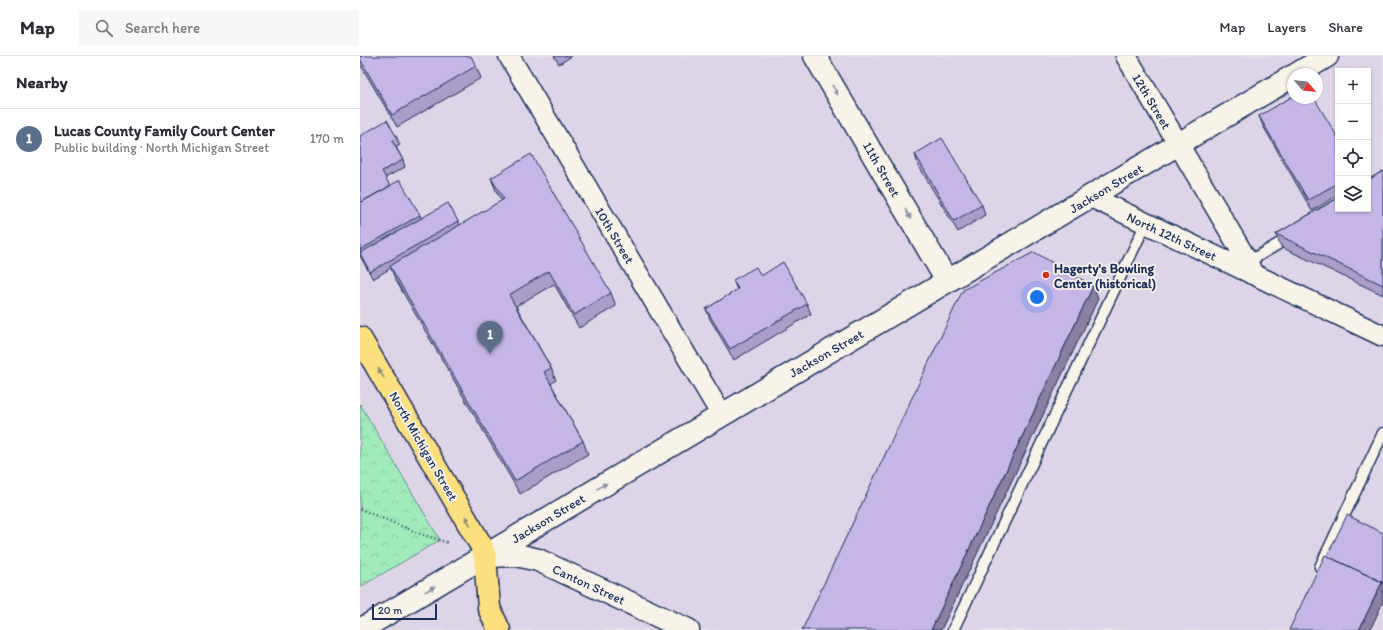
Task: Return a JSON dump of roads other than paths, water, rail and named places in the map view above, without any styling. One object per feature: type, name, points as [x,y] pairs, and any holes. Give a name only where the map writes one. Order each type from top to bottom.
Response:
[{"type":"main road","name":"North Michigan Street","points":[[360,338],[468,522],[485,556]]},
{"type":"main road","points":[[485,556],[489,608],[499,630]]},
{"type":"street","name":"10th Street","points":[[509,56],[721,414]]},
{"type":"street","name":"11th Street","points":[[815,56],[947,281]]},
{"type":"street","name":"12th Street","points":[[1126,56],[1178,145]]},
{"type":"street","points":[[1307,68],[1327,56]]},
{"type":"street","name":"Jackson Street","points":[[360,630],[721,414],[1091,197],[1287,80]]},
{"type":"street","name":"North 12th Street","points":[[1178,145],[1250,268]]},
{"type":"street","name":"North 12th Street","points":[[1091,197],[1146,224],[1250,268],[1383,336]]},
{"type":"street","name":"Canton Street","points":[[485,556],[517,555],[538,560],[688,630]]},
{"type":"lane","points":[[953,630],[1146,224]]},
{"type":"lane","points":[[1250,268],[1300,232]]},
{"type":"lane","points":[[1316,574],[1383,433]]},
{"type":"place","name":"Hagerty's Bowling Center (historical)","points":[[1046,275]]},
{"type":"place","name":"Lucas County Family Court Center","points":[[490,354]]}]
